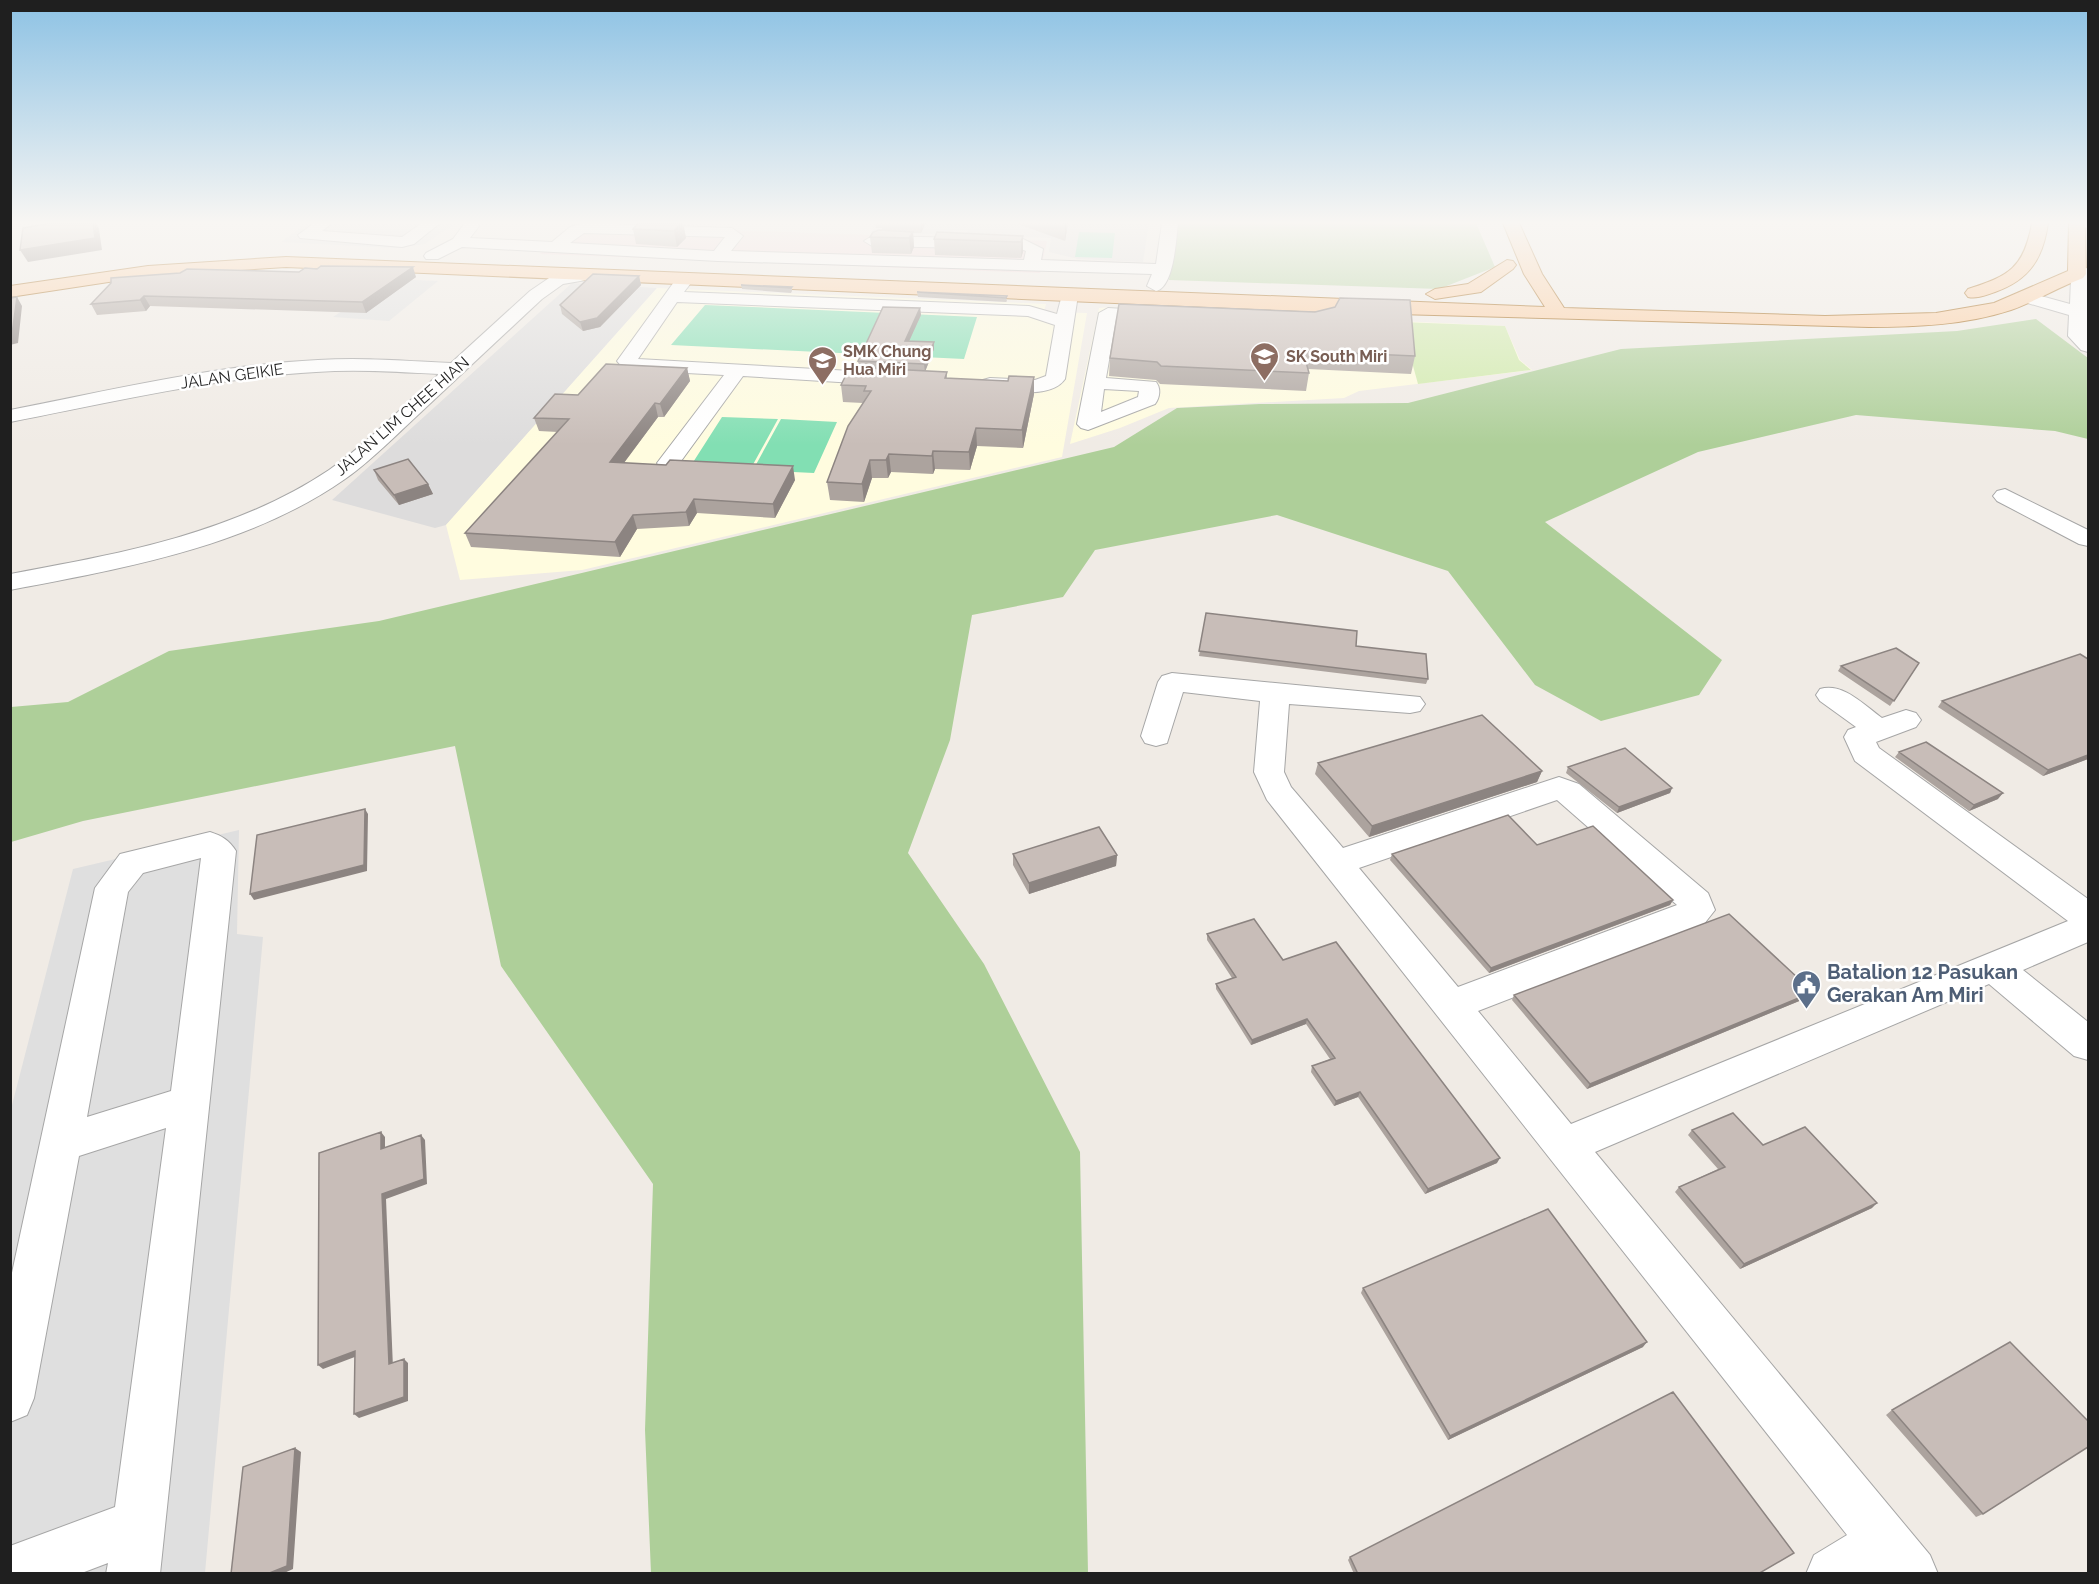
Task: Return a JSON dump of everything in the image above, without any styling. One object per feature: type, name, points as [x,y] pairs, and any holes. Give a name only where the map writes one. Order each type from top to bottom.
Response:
[{"type":"main road","points":[[1114,297],[1324,306],[1521,297]]},
{"type":"main road","points":[[1397,297],[1521,297],[1555,308],[1825,322],[1903,321],[1966,314],[2002,306],[2021,297]]},
{"type":"main road","points":[[1548,297],[1555,308]]},
{"type":"main road","points":[[1587,297],[1616,305]]},
{"type":"main road","points":[[1555,308],[1616,305],[1810,311],[1872,310],[1933,303],[1955,297]]},
{"type":"street","name":"JALAN LIM CHEE HIAN","points":[[10,582],[96,566],[174,547],[235,526],[286,504],[326,482],[359,458],[457,369],[522,297]]},
{"type":"street","points":[[903,380],[638,366],[627,361],[673,297],[1029,311],[1065,322]]},
{"type":"street","points":[[974,383],[1037,386],[1055,379],[1069,297]]},
{"type":"street","points":[[2026,297],[2078,312]]},
{"type":"street","points":[[2079,297],[2077,336],[2088,346]]},
{"type":"street","points":[[1095,383],[1108,314],[1312,322],[1326,318],[1324,306]]},
{"type":"street","name":"JALAN GEIKIE","points":[[10,416],[200,380],[298,367],[357,365],[457,369]]},
{"type":"street","points":[[668,463],[737,371]]},
{"type":"street","points":[[2005,496],[2088,539]]},
{"type":"street","points":[[1156,736],[1172,682],[1275,694],[1410,704]]},
{"type":"street","points":[[1275,694],[1269,772],[1278,792],[1898,1558],[1833,1574]]},
{"type":"street","points":[[1830,695],[1893,725],[1859,737],[1866,754],[2088,917]]},
{"type":"street","points":[[1334,864],[1560,788],[1568,792],[1696,902],[1698,910],[1692,914],[1450,1006]]},
{"type":"street","points":[[10,1398],[112,888],[132,863],[210,844],[219,850],[136,1549],[10,1573]]},
{"type":"street","points":[[1564,1146],[2088,927]]},
{"type":"street","points":[[1994,966],[2088,1044]]},
{"type":"street","points":[[62,1143],[189,1102]]},
{"type":"shaded area","points":[[363,297],[418,297],[389,321],[333,317]]},
{"type":"shaded area","points":[[557,297],[649,297],[446,525],[435,528],[332,500]]},
{"type":"shaded area","name":"SMK Chung Hua Miri","points":[[649,297],[874,297],[1046,304],[1044,312],[1087,313],[1062,457],[582,570],[460,580],[446,525]]},
{"type":"shaded area","name":"SK South Miri","points":[[1099,308],[1505,326],[1520,360],[1532,370],[1359,391],[1344,398],[1169,408],[1120,428],[1070,444]]},
{"type":"shaded area","points":[[239,830],[237,934],[263,937],[205,1573],[11,1574],[11,1109],[73,869]]},
{"type":"green space","points":[[705,305],[977,317],[964,359],[671,345]]},
{"type":"green space","points":[[2036,319],[2088,358],[2088,439],[2055,431],[1856,415],[1698,452],[1545,522],[1722,660],[1699,695],[1601,721],[1535,685],[1448,571],[1277,515],[1095,550],[1063,597],[972,615],[950,740],[908,853],[984,964],[1080,1152],[1088,1573],[651,1573],[645,1430],[653,1184],[501,966],[455,746],[83,821],[11,842],[11,707],[68,702],[169,651],[379,621],[1114,447],[1177,408],[1260,404],[1408,403],[1621,349],[1957,331]]},
{"type":"green space","points":[[1401,322],[1505,326],[1519,360],[1531,370],[1418,384]]},
{"type":"green space","points":[[722,417],[778,419],[750,470],[690,467]]},
{"type":"green space","points":[[781,419],[837,422],[814,473],[753,470]]},
{"type":"building","points":[[17,297],[12,334],[10,335],[10,298]]},
{"type":"building","points":[[98,297],[143,297],[140,300],[91,304]]},
{"type":"building","points":[[177,297],[369,297],[362,302]]},
{"type":"building","points":[[569,297],[618,297],[597,318],[580,322],[560,305]]},
{"type":"building","points":[[1340,298],[1410,300],[1415,356],[1303,351],[1309,373],[1161,366],[1157,362],[1110,358],[1119,304],[1315,312],[1335,307]]},
{"type":"building","points":[[883,307],[920,308],[905,341],[934,342],[924,364],[858,361]]},
{"type":"building","points":[[606,364],[687,368],[660,404],[655,403],[610,462],[666,465],[670,460],[793,466],[773,504],[694,499],[686,512],[633,515],[615,542],[465,533],[569,419],[534,418],[555,394],[578,395]]},
{"type":"building","points":[[850,367],[947,372],[945,378],[1008,381],[1009,376],[1034,377],[1022,430],[976,428],[969,452],[933,451],[932,456],[889,454],[886,460],[870,460],[862,484],[827,482],[848,426],[871,391],[864,391],[866,386],[841,385]]},
{"type":"building","points":[[408,459],[428,484],[394,495],[374,470]]},
{"type":"building","points":[[1206,613],[1357,631],[1356,646],[1426,654],[1428,679],[1199,651]]},
{"type":"building","points":[[1896,648],[1919,663],[1894,701],[1841,666]]},
{"type":"building","points":[[2080,654],[2088,659],[2088,755],[2048,770],[1942,701]]},
{"type":"building","points":[[1482,715],[1542,771],[1372,826],[1318,763]]},
{"type":"building","points":[[1926,742],[2003,793],[1974,805],[1899,752]]},
{"type":"building","points":[[1625,748],[1672,788],[1619,807],[1568,767]]},
{"type":"building","points":[[365,809],[364,865],[250,894],[257,835]]},
{"type":"building","points":[[1508,815],[1537,845],[1593,826],[1673,900],[1491,968],[1392,854]]},
{"type":"building","points":[[1099,827],[1117,855],[1029,883],[1013,854]]},
{"type":"building","points":[[1729,914],[1813,992],[1590,1084],[1514,995]]},
{"type":"building","points":[[1254,919],[1283,960],[1336,942],[1500,1158],[1428,1189],[1360,1092],[1336,1101],[1312,1066],[1335,1058],[1307,1019],[1252,1040],[1216,984],[1236,977],[1207,934]]},
{"type":"building","points":[[1733,1113],[1763,1145],[1805,1127],[1877,1203],[1744,1264],[1679,1187],[1725,1167],[1692,1130]]},
{"type":"building","points":[[381,1132],[381,1149],[421,1135],[424,1179],[382,1194],[389,1364],[404,1359],[404,1397],[354,1414],[355,1351],[318,1365],[319,1153]]},
{"type":"building","points":[[1548,1209],[1647,1342],[1450,1436],[1363,1288]]},
{"type":"building","points":[[2010,1342],[2088,1421],[2088,1447],[1983,1514],[1892,1410]]},
{"type":"building","points":[[1673,1392],[1794,1553],[1758,1574],[1358,1574],[1350,1557]]},
{"type":"building","points":[[295,1448],[287,1566],[267,1574],[231,1574],[243,1467]]},
{"type":"place","name":"SK South Miri","points":[[1265,382]]},
{"type":"place","name":"SMK Chung Hua Miri","points":[[822,386]]},
{"type":"place","name":"Batalion 12 Pasukan Gerakan Am Miri","points":[[1806,1010]]}]
